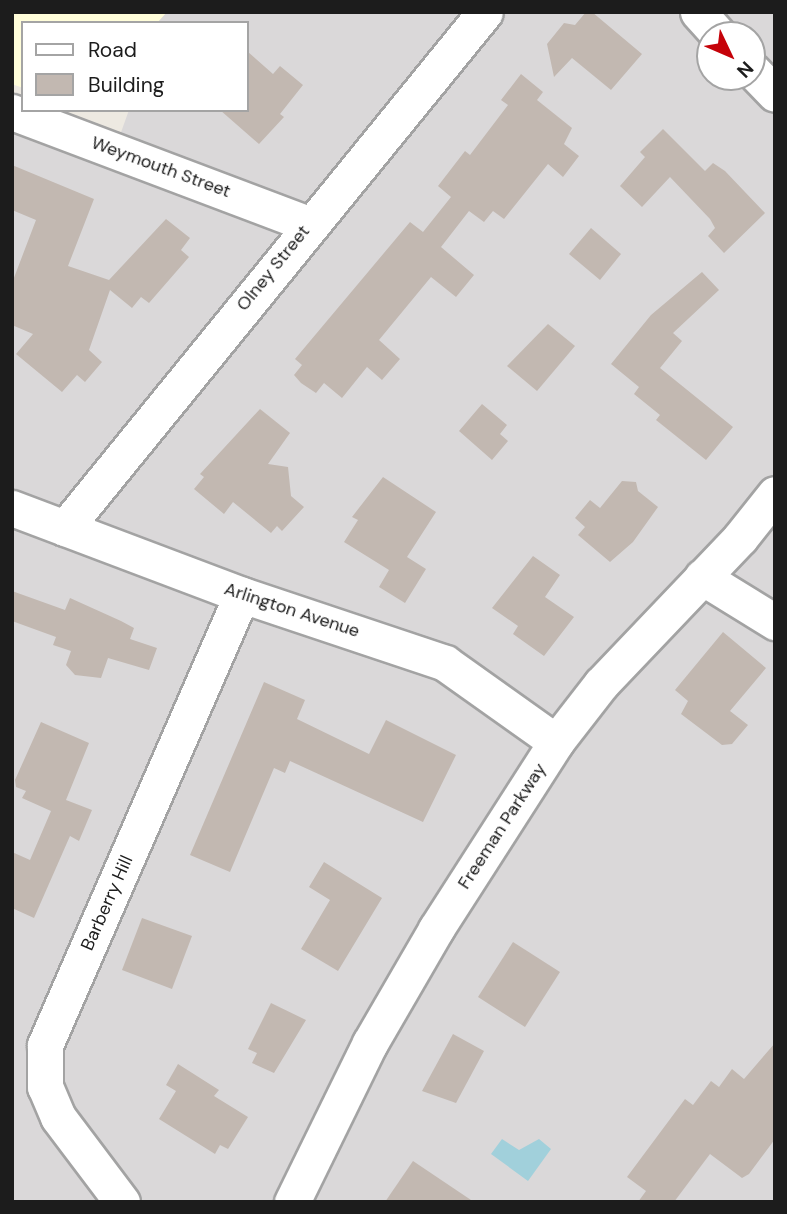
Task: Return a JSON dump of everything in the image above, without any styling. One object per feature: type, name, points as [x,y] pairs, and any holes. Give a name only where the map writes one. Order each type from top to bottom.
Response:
[{"type":"street","name":"Olney Street","points":[[65,528],[308,224],[485,12]]},
{"type":"street","name":"Weymouth Street","points":[[12,112],[308,224]]},
{"type":"street","name":"Freeman Parkway","points":[[292,1202],[370,1043],[436,929],[556,742],[601,684],[702,577],[775,494]]},
{"type":"street","name":"Arlington Avenue","points":[[12,508],[242,595],[445,663],[556,742]]},
{"type":"street","points":[[702,577],[775,622]]},
{"type":"street","name":"Barberry Hill","points":[[122,1202],[58,1116],[45,1087],[46,1045],[242,595]]},
{"type":"shaded area","points":[[12,12],[167,12],[159,21],[21,21],[21,87],[12,84]]},
{"type":"shaded area","points":[[166,12],[775,12],[775,1202],[12,1202],[12,112],[115,149],[128,112],[248,112],[248,21],[158,21]]},
{"type":"water","points":[[502,1139],[519,1150],[539,1139],[551,1149],[528,1181],[491,1154]]},
{"type":"building","points":[[586,12],[592,12],[642,54],[611,90],[572,58],[554,77],[547,44],[564,23],[575,25]]},
{"type":"building","points":[[248,52],[273,74],[280,66],[303,85],[280,114],[284,117],[259,144],[222,112],[248,112]]},
{"type":"building","points":[[521,74],[543,92],[537,100],[572,128],[564,144],[579,156],[563,177],[548,164],[504,219],[493,211],[484,222],[469,211],[441,247],[474,275],[456,297],[431,277],[379,340],[400,359],[382,380],[367,367],[342,398],[324,383],[316,393],[301,383],[294,375],[302,365],[295,359],[410,222],[423,232],[451,197],[438,186],[465,151],[470,155],[508,105],[501,100]]},
{"type":"building","points":[[663,129],[705,171],[713,163],[725,171],[765,213],[724,253],[708,236],[715,228],[710,219],[670,177],[642,207],[620,186],[645,157],[640,152]]},
{"type":"building","points":[[12,165],[94,199],[68,266],[109,280],[166,219],[190,238],[181,250],[189,257],[149,303],[141,297],[132,308],[110,290],[89,350],[102,362],[85,382],[77,375],[62,392],[16,354],[33,334],[12,325],[12,283],[36,220],[12,210]]},
{"type":"building","points":[[591,228],[621,254],[600,280],[569,254]]},
{"type":"building","points":[[702,272],[719,290],[673,333],[682,341],[660,368],[733,427],[706,460],[656,420],[660,415],[634,394],[639,387],[611,364],[651,315]]},
{"type":"building","points":[[548,324],[575,346],[537,391],[507,366]]},
{"type":"building","points":[[482,404],[507,425],[500,434],[508,441],[492,460],[459,431]]},
{"type":"building","points":[[260,409],[290,433],[268,464],[288,467],[291,496],[304,507],[282,531],[277,526],[271,533],[233,502],[224,514],[194,489],[204,477],[200,474]]},
{"type":"building","points":[[383,477],[436,512],[407,557],[426,569],[405,603],[379,587],[389,570],[344,542],[358,520],[352,517]]},
{"type":"building","points":[[622,481],[636,482],[638,491],[658,507],[633,542],[610,562],[578,535],[585,527],[575,518],[590,500],[600,508]]},
{"type":"building","points":[[533,556],[560,575],[545,597],[574,617],[544,656],[513,634],[518,626],[492,608]]},
{"type":"building","points":[[12,591],[65,610],[70,598],[134,628],[130,639],[157,648],[149,670],[108,658],[101,678],[75,675],[66,665],[71,651],[53,645],[56,637],[12,621]]},
{"type":"building","points":[[723,632],[766,668],[730,711],[748,725],[732,744],[722,745],[681,714],[688,701],[675,690]]},
{"type":"building","points":[[264,682],[305,700],[297,719],[369,754],[386,720],[456,755],[423,822],[290,761],[285,773],[274,768],[230,872],[190,855]]},
{"type":"building","points":[[41,722],[89,743],[66,800],[92,810],[79,841],[70,836],[34,918],[12,908],[12,852],[30,860],[51,811],[22,798],[26,791],[16,787],[15,780]]},
{"type":"building","points":[[324,862],[382,898],[338,971],[301,949],[330,900],[309,887]]},
{"type":"building","points":[[142,918],[192,936],[172,989],[122,970]]},
{"type":"building","points":[[513,942],[560,972],[525,1027],[478,997]]},
{"type":"building","points":[[271,1003],[306,1020],[274,1073],[252,1063],[257,1053],[248,1049]]},
{"type":"building","points":[[453,1034],[484,1051],[456,1103],[422,1091]]},
{"type":"building","points":[[775,1043],[775,1139],[749,1174],[742,1178],[710,1154],[674,1202],[638,1202],[646,1191],[627,1177],[685,1099],[693,1105],[711,1081],[719,1087],[732,1069],[744,1079]]},
{"type":"building","points":[[178,1064],[219,1090],[214,1096],[248,1117],[228,1149],[220,1145],[215,1154],[159,1119],[176,1091],[166,1085]]},
{"type":"building","points":[[413,1161],[474,1202],[385,1202]]}]
